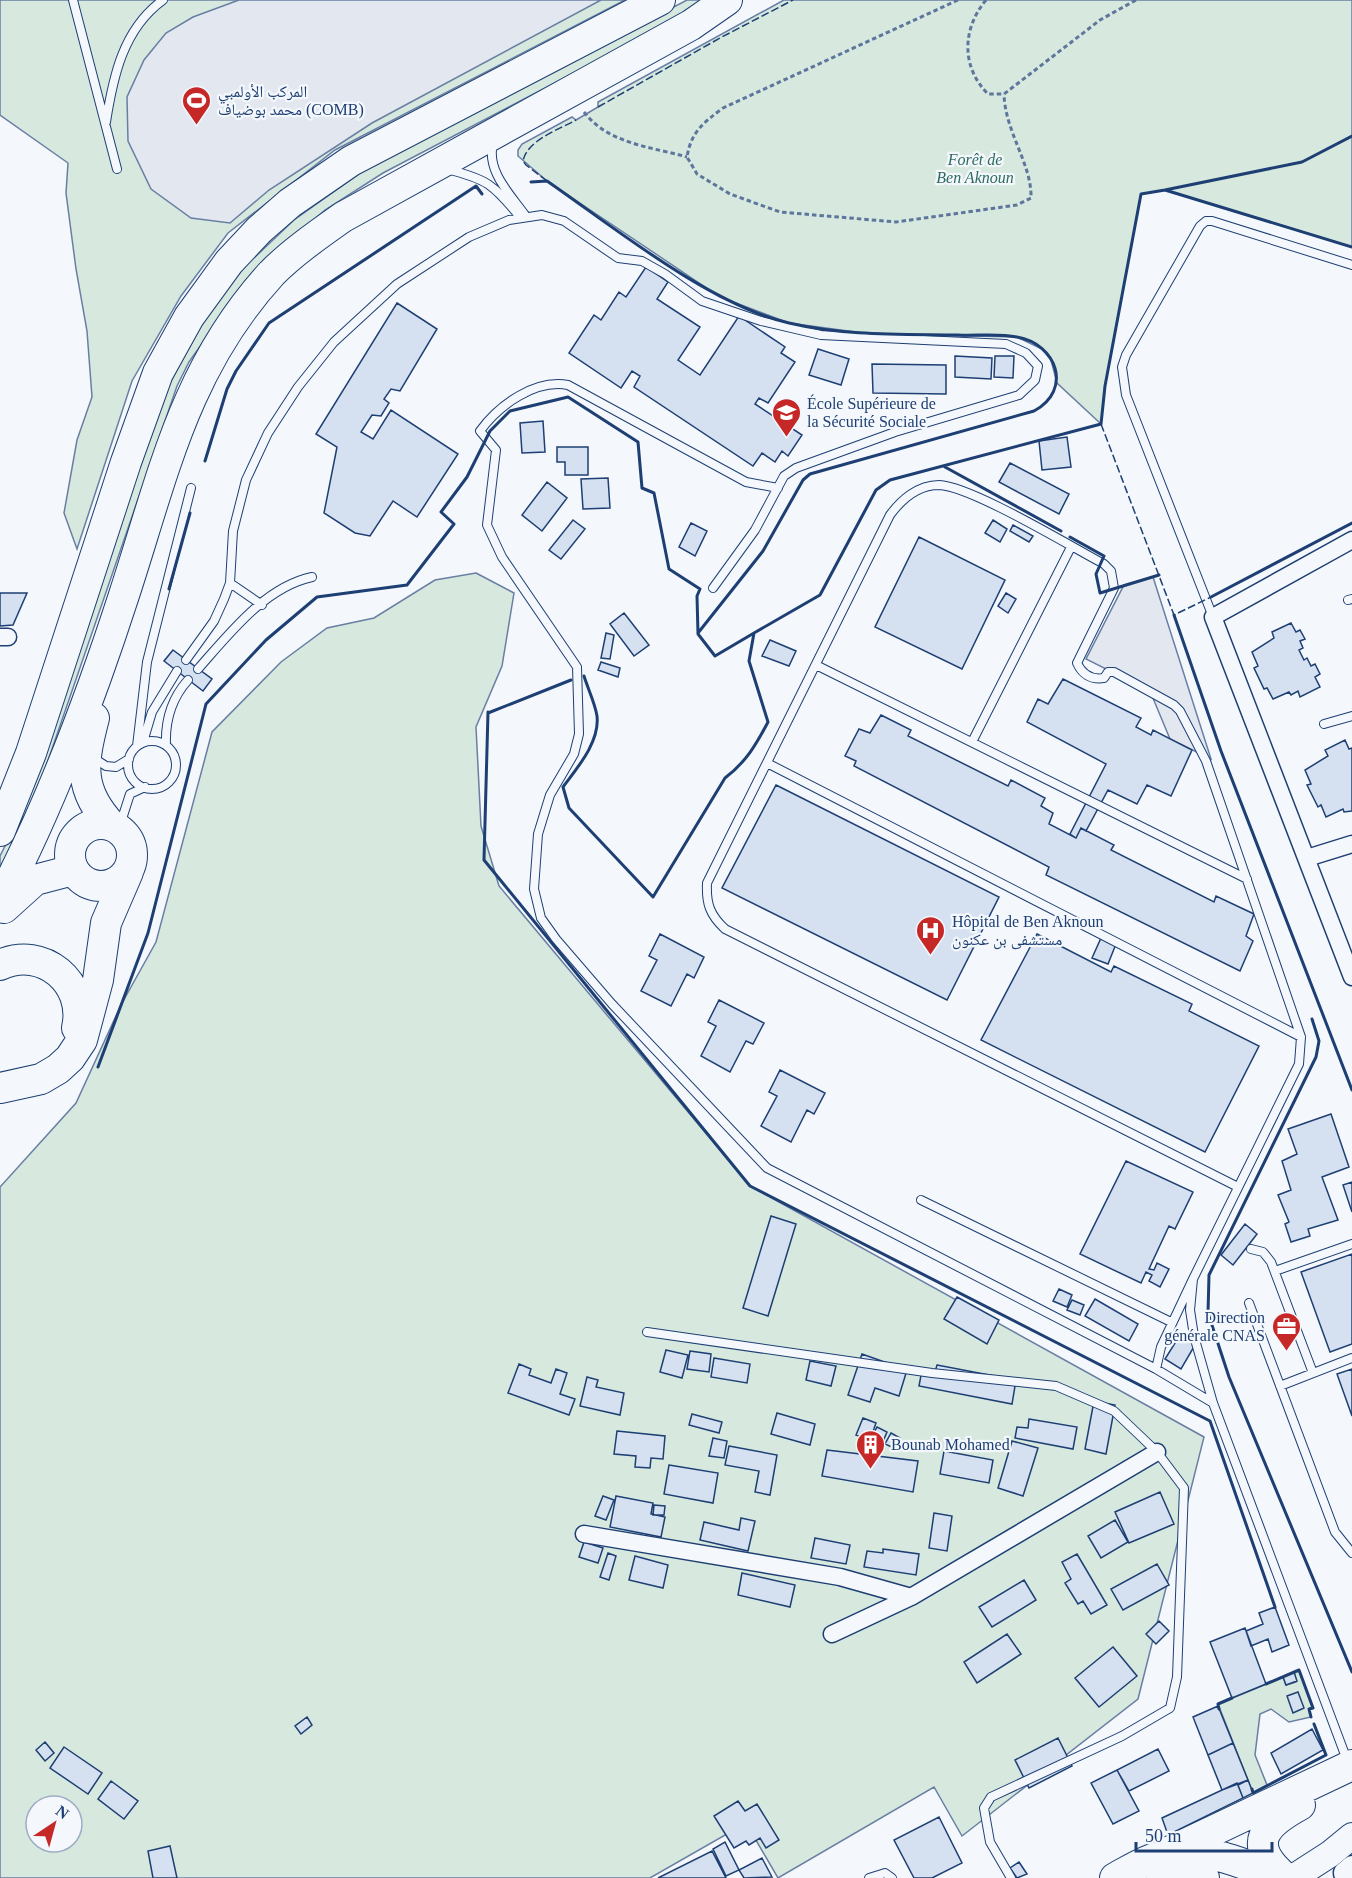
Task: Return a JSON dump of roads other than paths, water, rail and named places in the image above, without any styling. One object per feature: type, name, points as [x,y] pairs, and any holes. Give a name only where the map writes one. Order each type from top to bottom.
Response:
[{"type":"highway","points":[[0,831],[24,773],[158,373],[189,317],[244,245],[290,203],[351,161],[660,0]]},
{"type":"highway","points":[[691,25],[727,0]]},
{"type":"highway","points":[[0,901],[33,836],[51,794],[124,596],[174,436],[202,372],[236,318],[273,272],[321,233],[360,207],[571,90],[742,0]]},
{"type":"highway","points":[[0,1088],[41,1079],[58,1069],[70,1058],[82,1040],[98,980],[106,923],[128,872],[132,850],[117,829],[100,813],[88,791],[87,752],[124,596]]},
{"type":"highway","points":[[0,791],[58,667]]},
{"type":"highway","points":[[93,994],[90,978],[94,916],[92,902],[77,875],[69,851],[77,834],[93,825],[117,829]]},
{"type":"highway","points":[[0,912],[16,894],[35,880],[77,875],[91,885],[112,885],[128,872]]},
{"type":"highway","points":[[0,965],[9,961],[30,959],[49,964],[72,987],[79,1018],[71,1047],[58,1069]]},
{"type":"highway","points":[[1160,1870],[1321,1780],[1351,1768]]},
{"type":"highway","points":[[1291,1876],[1267,1859],[1264,1851],[1265,1834],[1275,1820],[1309,1800],[1317,1791],[1321,1780]]},
{"type":"highway","points":[[1160,1870],[1195,1852],[1291,1876]]},
{"type":"highway","points":[[1115,1878],[1194,1867],[1218,1878]]},
{"type":"highway","points":[[1160,1870],[1204,1878]]},
{"type":"main road","points":[[1291,1876],[1330,1854],[1352,1836]]},
{"type":"street","points":[[1352,540],[1213,617],[1352,977]]},
{"type":"street","points":[[1307,858],[1352,844]]},
{"type":"street","points":[[832,1634],[911,1597],[1157,1452]]},
{"type":"street","points":[[584,1534],[840,1577],[911,1597]]},
{"type":"lane","points":[[73,0],[117,169]]},
{"type":"lane","points":[[105,126],[119,59],[134,30],[163,0]]},
{"type":"lane","points":[[496,131],[491,150],[494,170],[523,216]]},
{"type":"lane","points":[[434,166],[489,183],[523,216]]},
{"type":"lane","points":[[186,660],[214,621],[230,583],[233,531],[246,480],[268,433],[315,364],[368,309],[420,267],[469,237],[523,216],[542,215],[564,220],[618,258],[642,261],[702,301],[761,321],[821,335],[1006,344],[1026,353],[1038,366],[1035,380],[1019,395],[895,432],[796,468],[784,476],[754,530],[713,588]]},
{"type":"lane","points":[[1213,617],[1126,395],[1122,367],[1125,355],[1200,226],[1206,221],[1212,220],[1352,265]]},
{"type":"lane","points":[[778,488],[746,482],[568,385],[551,382],[510,401],[488,419],[480,431],[496,450],[487,525],[502,557],[577,667],[579,677],[579,734],[574,754],[550,795],[538,834],[534,889],[542,918],[612,1004],[767,1168],[1156,1369],[1213,1403]]},
{"type":"lane","points":[[1156,1369],[1156,1361],[1171,1322],[1193,1278],[1299,1064],[1301,1036],[1206,761],[1174,705],[1113,672],[1096,679],[1081,671],[1077,663],[1114,588],[1111,571],[1104,564],[955,488],[938,485],[923,488],[898,503],[890,515],[707,883],[707,906],[725,929],[1238,1187]]},
{"type":"lane","points":[[140,744],[147,662],[191,488]]},
{"type":"lane","points":[[972,742],[1071,547]]},
{"type":"lane","points":[[198,669],[227,636],[261,605],[289,584],[312,577]]},
{"type":"lane","points":[[230,583],[261,605]]},
{"type":"lane","points":[[816,665],[1247,879]]},
{"type":"lane","points":[[87,752],[106,766],[116,767],[129,759],[140,744],[152,712],[177,671]]},
{"type":"lane","points":[[166,745],[168,713],[174,699],[188,680]]},
{"type":"lane","points":[[1324,724],[1352,716]]},
{"type":"lane","points":[[129,759],[130,774],[145,787],[156,789],[164,786],[175,774],[175,758],[166,745],[158,741],[140,744]]},
{"type":"lane","points":[[767,763],[1301,1036]]},
{"type":"lane","points":[[117,829],[130,794],[145,787]]},
{"type":"lane","points":[[921,1200],[1171,1322]]},
{"type":"lane","points":[[1275,1272],[1352,1244]]},
{"type":"lane","points":[[1251,1250],[1263,1252],[1268,1256],[1313,1373]]},
{"type":"lane","points":[[1193,1278],[1190,1310],[1194,1336],[1213,1403],[1351,1768]]},
{"type":"lane","points":[[1249,1302],[1335,1532],[1352,1553]]},
{"type":"lane","points":[[647,1332],[932,1373],[1056,1386],[1114,1411],[1157,1452],[1184,1488],[1177,1677],[1170,1708],[1122,1736],[991,1797],[984,1808],[990,1842],[1011,1878]]},
{"type":"lane","points":[[1281,1386],[1352,1358]]},
{"type":"lane","points":[[869,1878],[878,1873],[885,1873],[891,1878]]},
{"type":"place","name":"المركب الأولمبي محمد بوضياف (COMB)","points":[[197,126]]},
{"type":"place","name":"École Supérieure de la Sécurité Sociale","points":[[786,438]]},
{"type":"place","name":"Hôpital de Ben Aknoun مستشفى بن عكنون","points":[[931,956]]},
{"type":"place","name":"Direction générale CNAS","points":[[1286,1352]]},
{"type":"place","name":"Bounab Mohamed","points":[[870,1470]]},
{"type":"park label","name":"Forêt de Ben Aknoun","points":[[975,168]]}]
